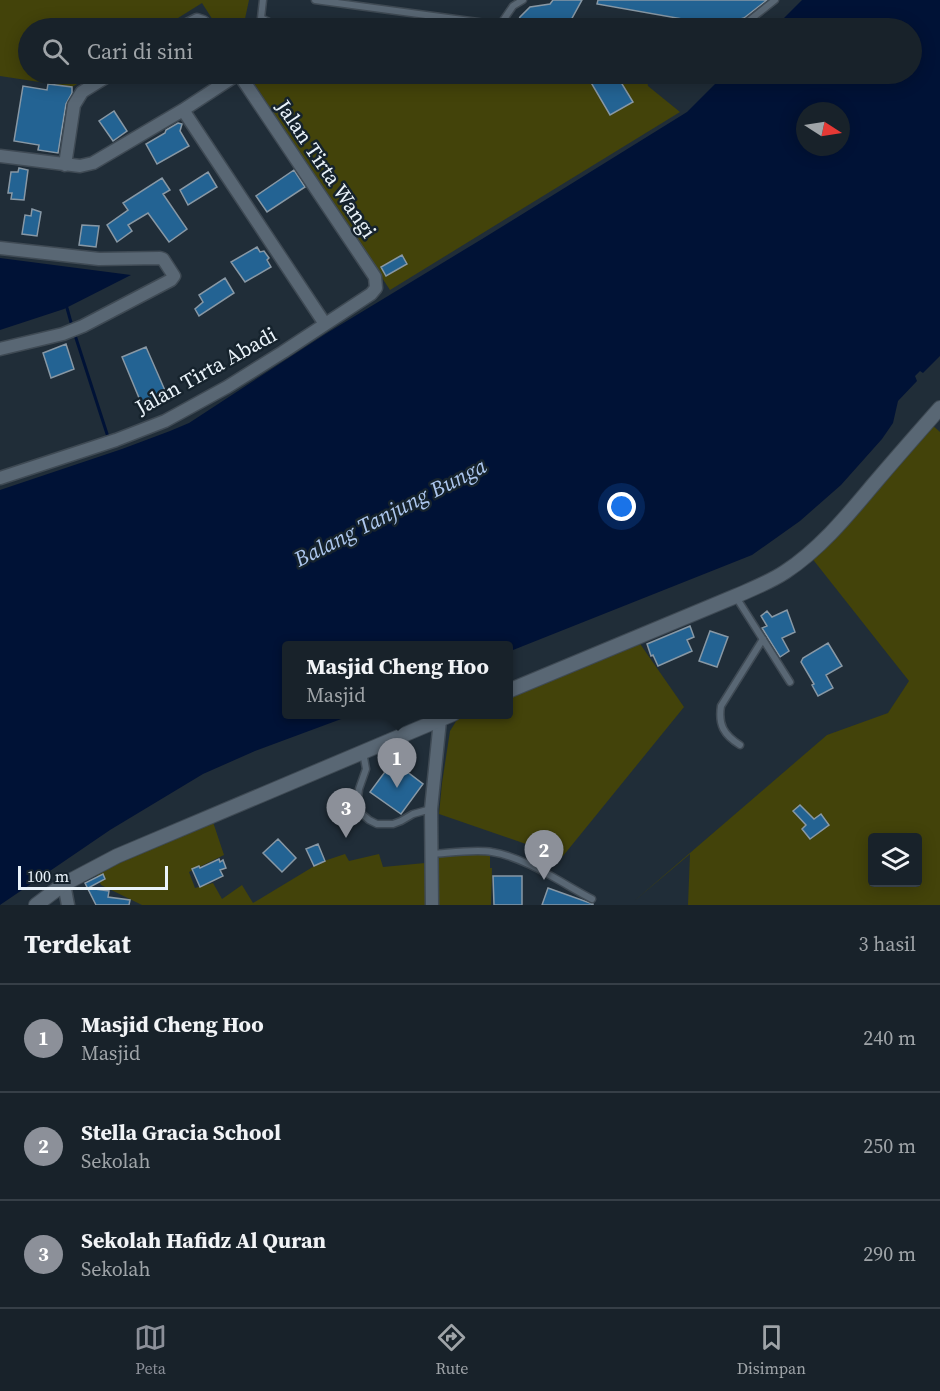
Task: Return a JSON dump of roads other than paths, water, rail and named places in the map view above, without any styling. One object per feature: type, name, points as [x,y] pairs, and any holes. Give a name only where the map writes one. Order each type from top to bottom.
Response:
[{"type":"street","points":[[65,165],[75,102],[85,90],[95,84]]},
{"type":"street","points":[[0,156],[65,165],[80,166],[93,163],[223,84]]},
{"type":"street","name":"Jalan Tirta Wangi","points":[[246,84],[375,277],[376,288]]},
{"type":"street","points":[[183,110],[325,324]]},
{"type":"street","points":[[0,248],[99,259],[160,258],[174,273],[171,280],[83,326],[63,334],[0,349]]},
{"type":"street","name":"Jalan Tirta Abadi","points":[[0,478],[116,440],[165,421],[283,352],[371,294],[376,288]]},
{"type":"street","points":[[513,689],[757,587],[785,572],[810,552],[854,507],[940,408]]},
{"type":"street","points":[[36,905],[64,884],[94,867],[148,842],[441,719]]},
{"type":"street","points":[[432,905],[431,808],[446,719]]},
{"type":"street","points":[[64,884],[68,905]]},
{"type":"lane","points":[[261,18],[263,0]]},
{"type":"lane","points":[[315,0],[448,18]]},
{"type":"lane","points":[[505,18],[513,6],[523,0]]},
{"type":"lane","points":[[752,18],[775,0]]},
{"type":"lane","points":[[736,596],[790,682]]},
{"type":"lane","points":[[740,745],[724,731],[719,716],[721,706],[763,639]]},
{"type":"lane","points":[[363,752],[366,769],[358,798],[360,808],[369,820],[376,824],[393,824],[431,808]]},
{"type":"lane","points":[[432,854],[489,851],[500,853],[530,865],[592,899]]},
{"type":"water","name":"Balang Tanjung Bunga","points":[[802,0],[940,0],[940,356],[923,373],[920,371],[915,376],[917,381],[898,401],[893,423],[882,439],[841,485],[800,521],[752,555],[513,650],[513,641],[282,641],[282,719],[341,719],[255,751],[203,774],[110,830],[0,905],[0,490],[122,449],[189,423],[327,333],[687,112],[715,84],[922,84],[922,18],[784,18]]},
{"type":"water","points":[[0,258],[131,275],[64,309],[0,330]]},
{"type":"waterway","points":[[67,308],[72,326]]},
{"type":"waterway","points":[[74,332],[109,440]]},
{"type":"place","name":"Masjid Cheng Hoo","points":[[397,788]]},
{"type":"place","name":"Sekolah Hafidz Al Quran","points":[[346,838]]},
{"type":"place","name":"Stella Gracia School","points":[[544,880]]}]
